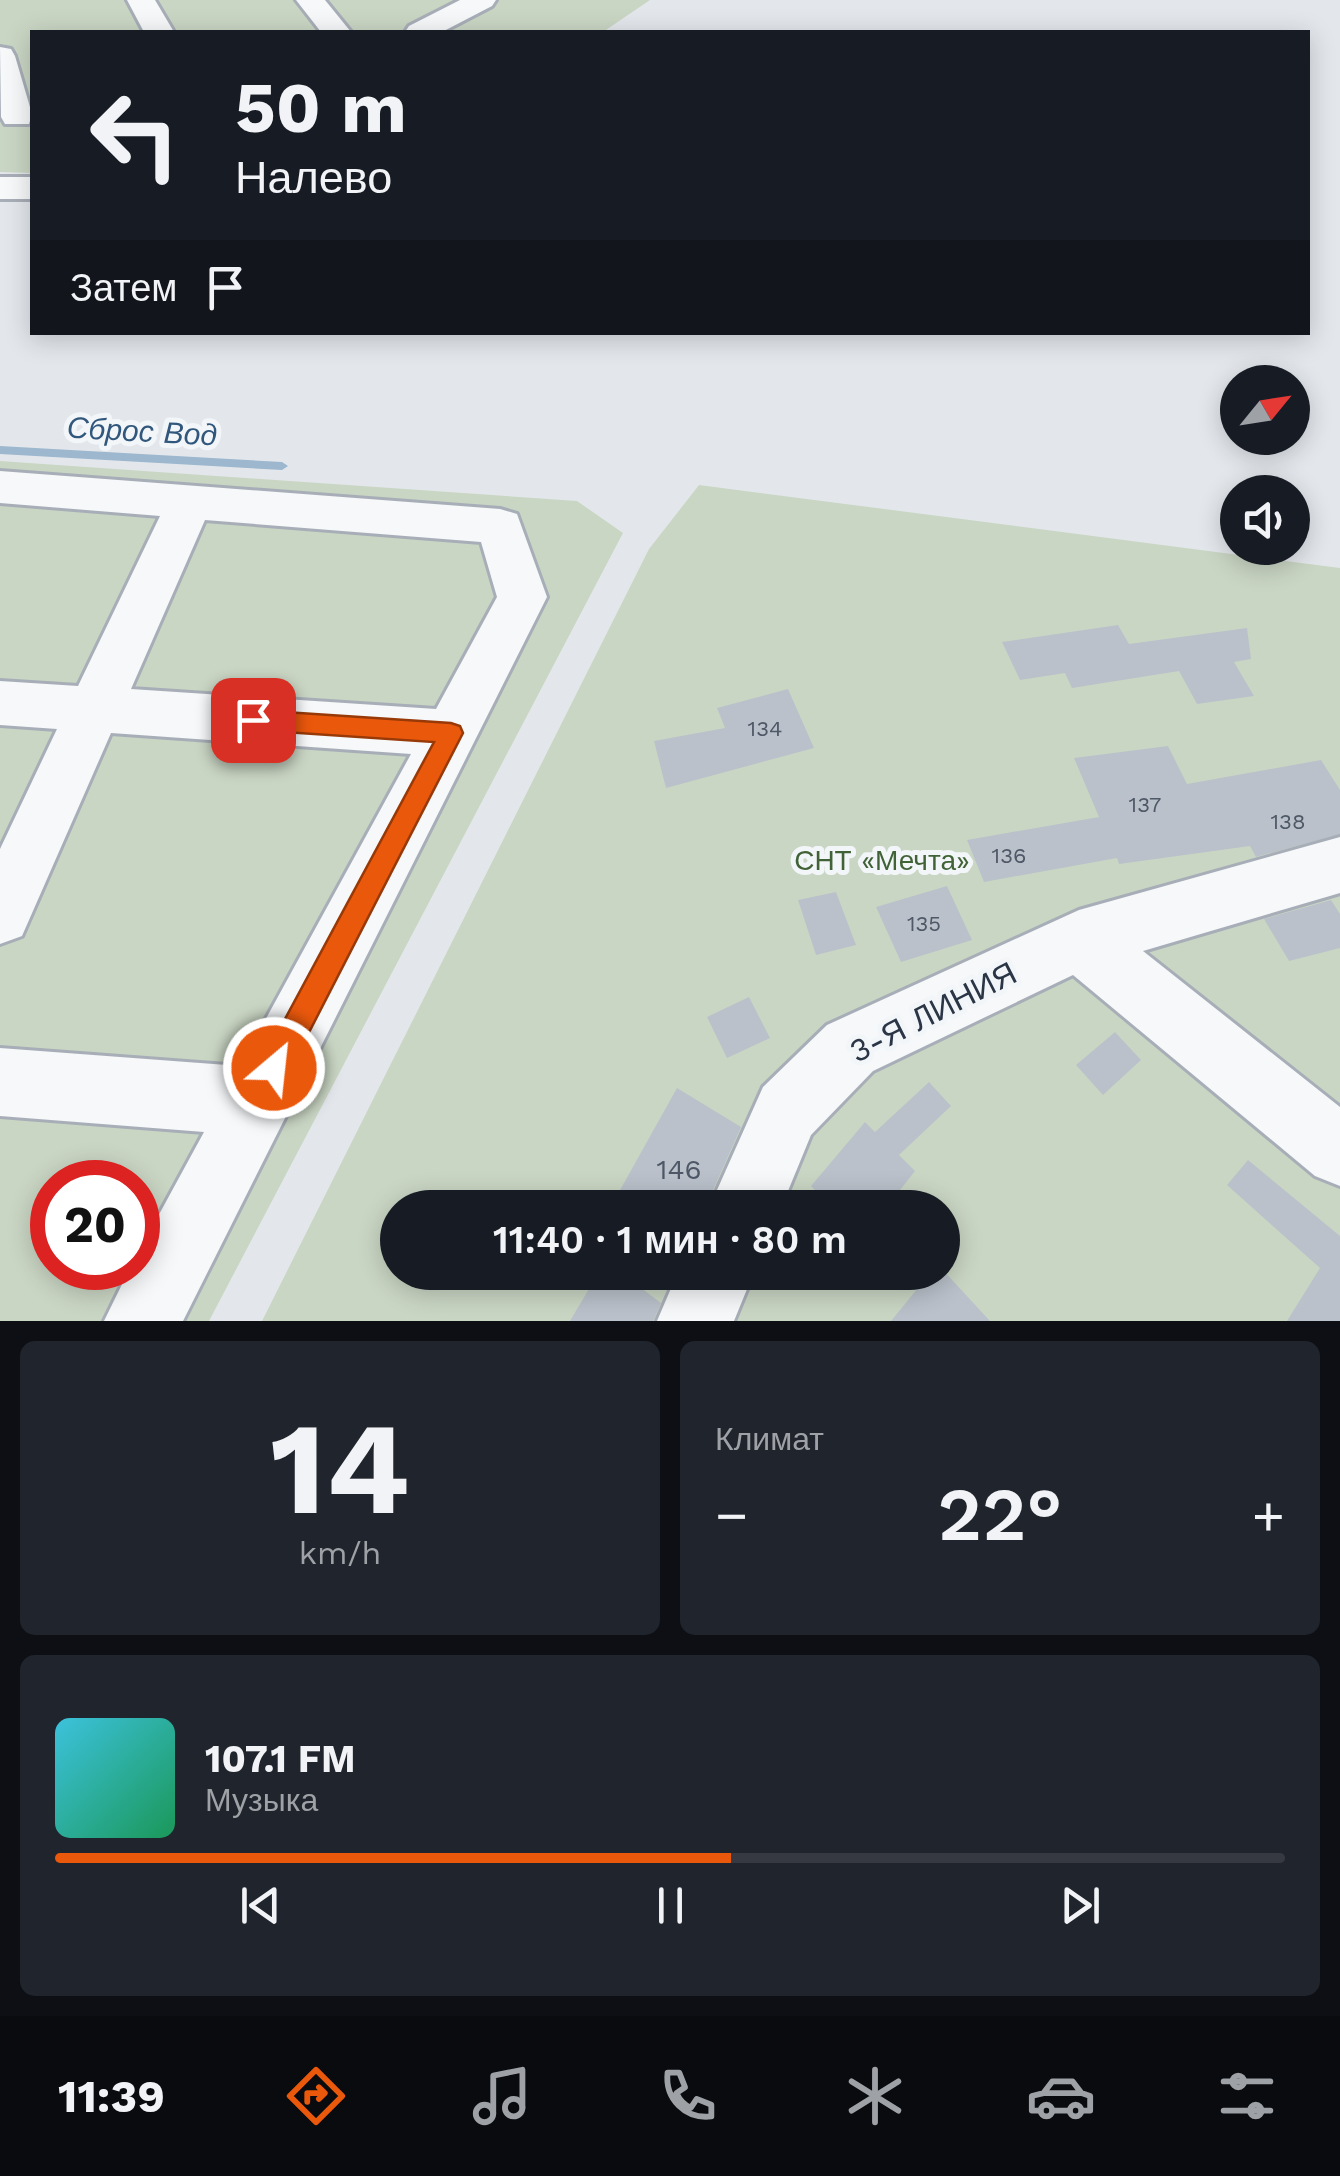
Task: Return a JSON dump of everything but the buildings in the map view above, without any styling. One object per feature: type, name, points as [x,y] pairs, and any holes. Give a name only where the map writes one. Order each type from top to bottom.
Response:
[{"type":"street","points":[[141,0],[158,30]]},
{"type":"street","points":[[310,0],[334,30]]},
{"type":"street","points":[[423,30],[468,3]]},
{"type":"street","points":[[0,56],[17,117]]},
{"type":"street","points":[[0,188],[30,188]]},
{"type":"street","points":[[0,488],[500,526],[522,597],[142,1321]]},
{"type":"street","points":[[0,915],[190,502]]},
{"type":"street","points":[[0,703],[451,733]]},
{"type":"street","name":"3-Я ЛИНИЯ","points":[[753,1190],[786,1111],[850,1048],[1079,940],[1340,865]]},
{"type":"street","points":[[1079,940],[1340,1151]]},
{"type":"street","points":[[0,1082],[257,1102]]},
{"type":"street","points":[[696,1321],[709,1290]]},
{"type":"green space","points":[[0,0],[650,0],[606,30],[30,30],[30,173],[0,172]]},
{"type":"green space","points":[[0,461],[577,501],[623,533],[209,1321],[0,1321]]},
{"type":"green space","name":"СНТ «Мечта»","points":[[699,485],[1220,552],[1220,565],[1310,564],[1340,568],[1340,1321],[262,1321],[649,549]]},
{"type":"waterway","name":"Сброс Вод","points":[[0,450],[282,466]]},
{"type":"route","points":[[253,720],[451,733],[274,1068]]}]
